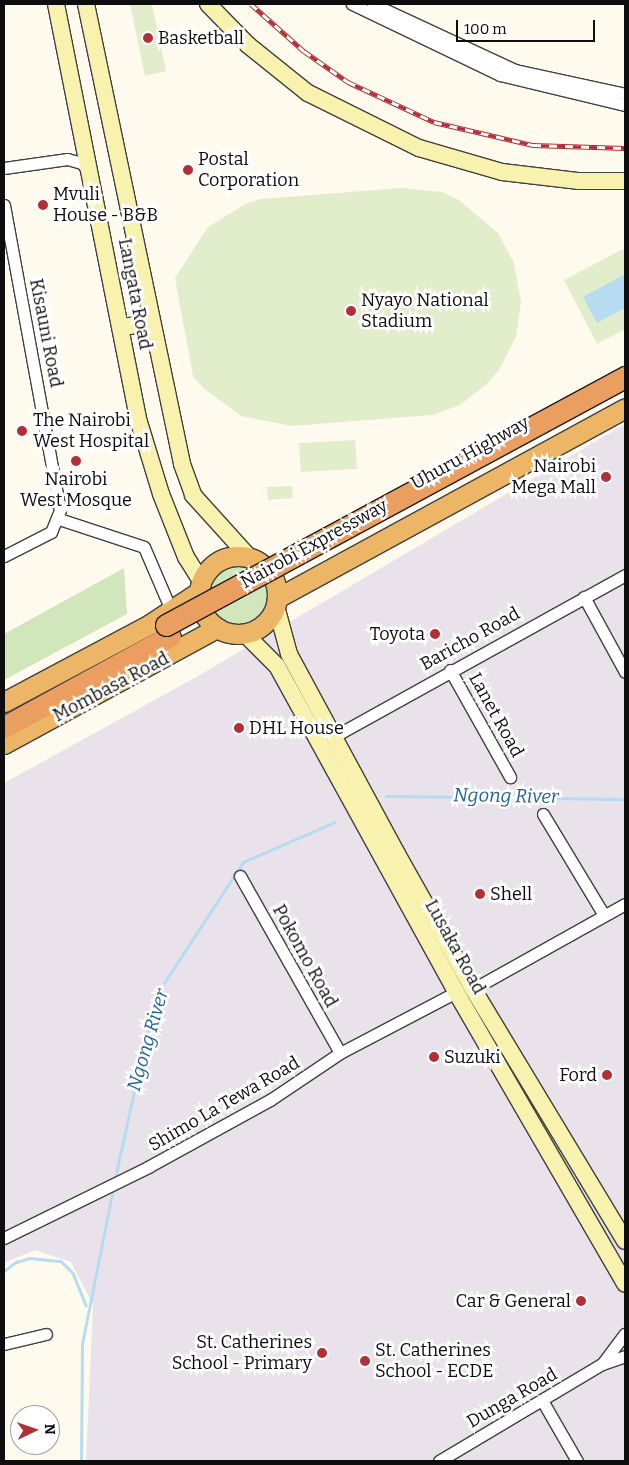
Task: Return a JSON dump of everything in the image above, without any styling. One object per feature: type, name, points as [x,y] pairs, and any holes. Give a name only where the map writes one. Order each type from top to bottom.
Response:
[{"type":"highway","name":"Uhuru Highway","points":[[255,560],[290,552],[625,368]]},
{"type":"highway","name":"Nairobi Expressway","points":[[4,714],[625,377]]},
{"type":"highway","name":"Nairobi Expressway","points":[[4,727],[625,392]]},
{"type":"highway","name":"Uhuru Highway","points":[[277,602],[625,408]]},
{"type":"highway","points":[[255,560],[274,579],[277,602],[264,624],[245,634],[217,628],[203,611],[201,587],[221,561],[255,560]]},
{"type":"highway","name":"Mombasa Road","points":[[4,702],[171,610],[201,587]]},
{"type":"highway","name":"Mombasa Road","points":[[4,744],[217,628]]},
{"type":"main road","name":"Langata Road","points":[[56,4],[121,327],[153,474],[186,557],[201,587]]},
{"type":"main road","name":"Langata Road","points":[[86,4],[174,438],[186,480],[193,495],[255,560]]},
{"type":"main road","points":[[208,4],[248,45],[308,92],[419,148],[511,173],[571,181],[625,181]]},
{"type":"main road","points":[[121,327],[152,323]]},
{"type":"main road","name":"Lusaka Road","points":[[277,602],[289,654],[333,737],[473,989],[625,1241]]},
{"type":"main road","name":"Lusaka Road","points":[[245,634],[277,666],[456,992],[625,1284]]},
{"type":"street","points":[[352,4],[489,65],[625,105]]},
{"type":"street","points":[[373,4],[443,43]]},
{"type":"street","points":[[547,83],[625,94]]},
{"type":"street","points":[[4,168],[67,159],[82,163],[93,181]]},
{"type":"street","name":"Kisauni Road","points":[[4,205],[58,491],[59,519]]},
{"type":"street","points":[[4,556],[51,532],[59,519],[144,547],[171,610]]},
{"type":"street","name":"Baricho Road","points":[[333,737],[450,670],[625,575]]},
{"type":"street","points":[[584,597],[625,672]]},
{"type":"street","name":"Lanet Road","points":[[450,670],[510,777]]},
{"type":"street","points":[[543,814],[604,916]]},
{"type":"street","name":"Pokomo Road","points":[[240,876],[340,1053]]},
{"type":"street","points":[[473,989],[625,904]]},
{"type":"street","name":"Shimo La Tewa Road","points":[[4,1238],[148,1167],[262,1105],[340,1053],[456,992]]},
{"type":"street","points":[[4,1344],[46,1334]]},
{"type":"street","name":"Dunga Road","points":[[602,1364],[625,1334]]},
{"type":"street","name":"Dunga Road","points":[[439,1461],[543,1402],[602,1364],[625,1356]]},
{"type":"street","points":[[543,1402],[576,1461]]},
{"type":"shaded area","points":[[625,424],[625,1461],[86,1461],[93,1305],[71,1262],[35,1250],[4,1263],[4,783],[198,676]]},
{"type":"green space","name":"Basketball","points":[[130,4],[152,4],[166,71],[145,76]]},
{"type":"green space","name":"Nyayo National Stadium","points":[[401,188],[442,192],[459,200],[498,233],[514,263],[521,302],[516,337],[499,370],[487,384],[460,405],[433,415],[291,426],[241,416],[203,388],[193,376],[175,278],[208,227],[245,204],[261,199]]},
{"type":"green space","points":[[625,248],[625,329],[597,344],[564,280]]},
{"type":"green space","points":[[355,440],[357,469],[301,472],[299,443]]},
{"type":"green space","points":[[292,486],[293,498],[268,500],[267,487]]},
{"type":"green space","points":[[238,564],[250,566],[260,573],[267,583],[269,595],[267,607],[260,617],[250,624],[238,626],[226,624],[216,617],[209,607],[207,595],[209,583],[216,573],[226,566]]},
{"type":"green space","points":[[124,568],[127,614],[4,680],[4,634]]},
{"type":"water","points":[[625,274],[625,308],[597,323],[583,297]]},
{"type":"waterway","name":"Ngong River","points":[[386,796],[625,799]]},
{"type":"waterway","name":"Ngong River","points":[[115,1178],[150,1019],[162,986],[243,862],[335,822]]},
{"type":"waterway","name":"Ngong River","points":[[81,1461],[82,1344],[113,1189]]},
{"type":"waterway","name":"Ngong River","points":[[4,1271],[16,1262],[30,1258],[61,1261],[73,1273],[86,1306]]},
{"type":"railway","points":[[251,4],[304,51],[348,82],[434,122],[533,145],[625,148]]},
{"type":"place","name":"Basketball","points":[[148,38]]},
{"type":"place","name":"Postal Corporation","points":[[188,170]]},
{"type":"place","name":"Mvuli House - B&B","points":[[43,205]]},
{"type":"place","name":"Nyayo National Stadium","points":[[351,311]]},
{"type":"place","name":"The Nairobi West Hospital","points":[[22,431]]},
{"type":"place","name":"Nairobi West Mosque","points":[[76,461]]},
{"type":"place","name":"Nairobi Mega Mall","points":[[606,477]]},
{"type":"place","name":"Toyota","points":[[435,634]]},
{"type":"place","name":"DHL House","points":[[239,728]]},
{"type":"place","name":"Shell","points":[[480,894]]},
{"type":"place","name":"Suzuki","points":[[434,1057]]},
{"type":"place","name":"Ford","points":[[607,1075]]},
{"type":"place","name":"Car & General","points":[[581,1301]]},
{"type":"place","name":"St. Catherines School - Primary","points":[[322,1353]]},
{"type":"place","name":"St. Catherines School - ECDE","points":[[365,1361]]}]
